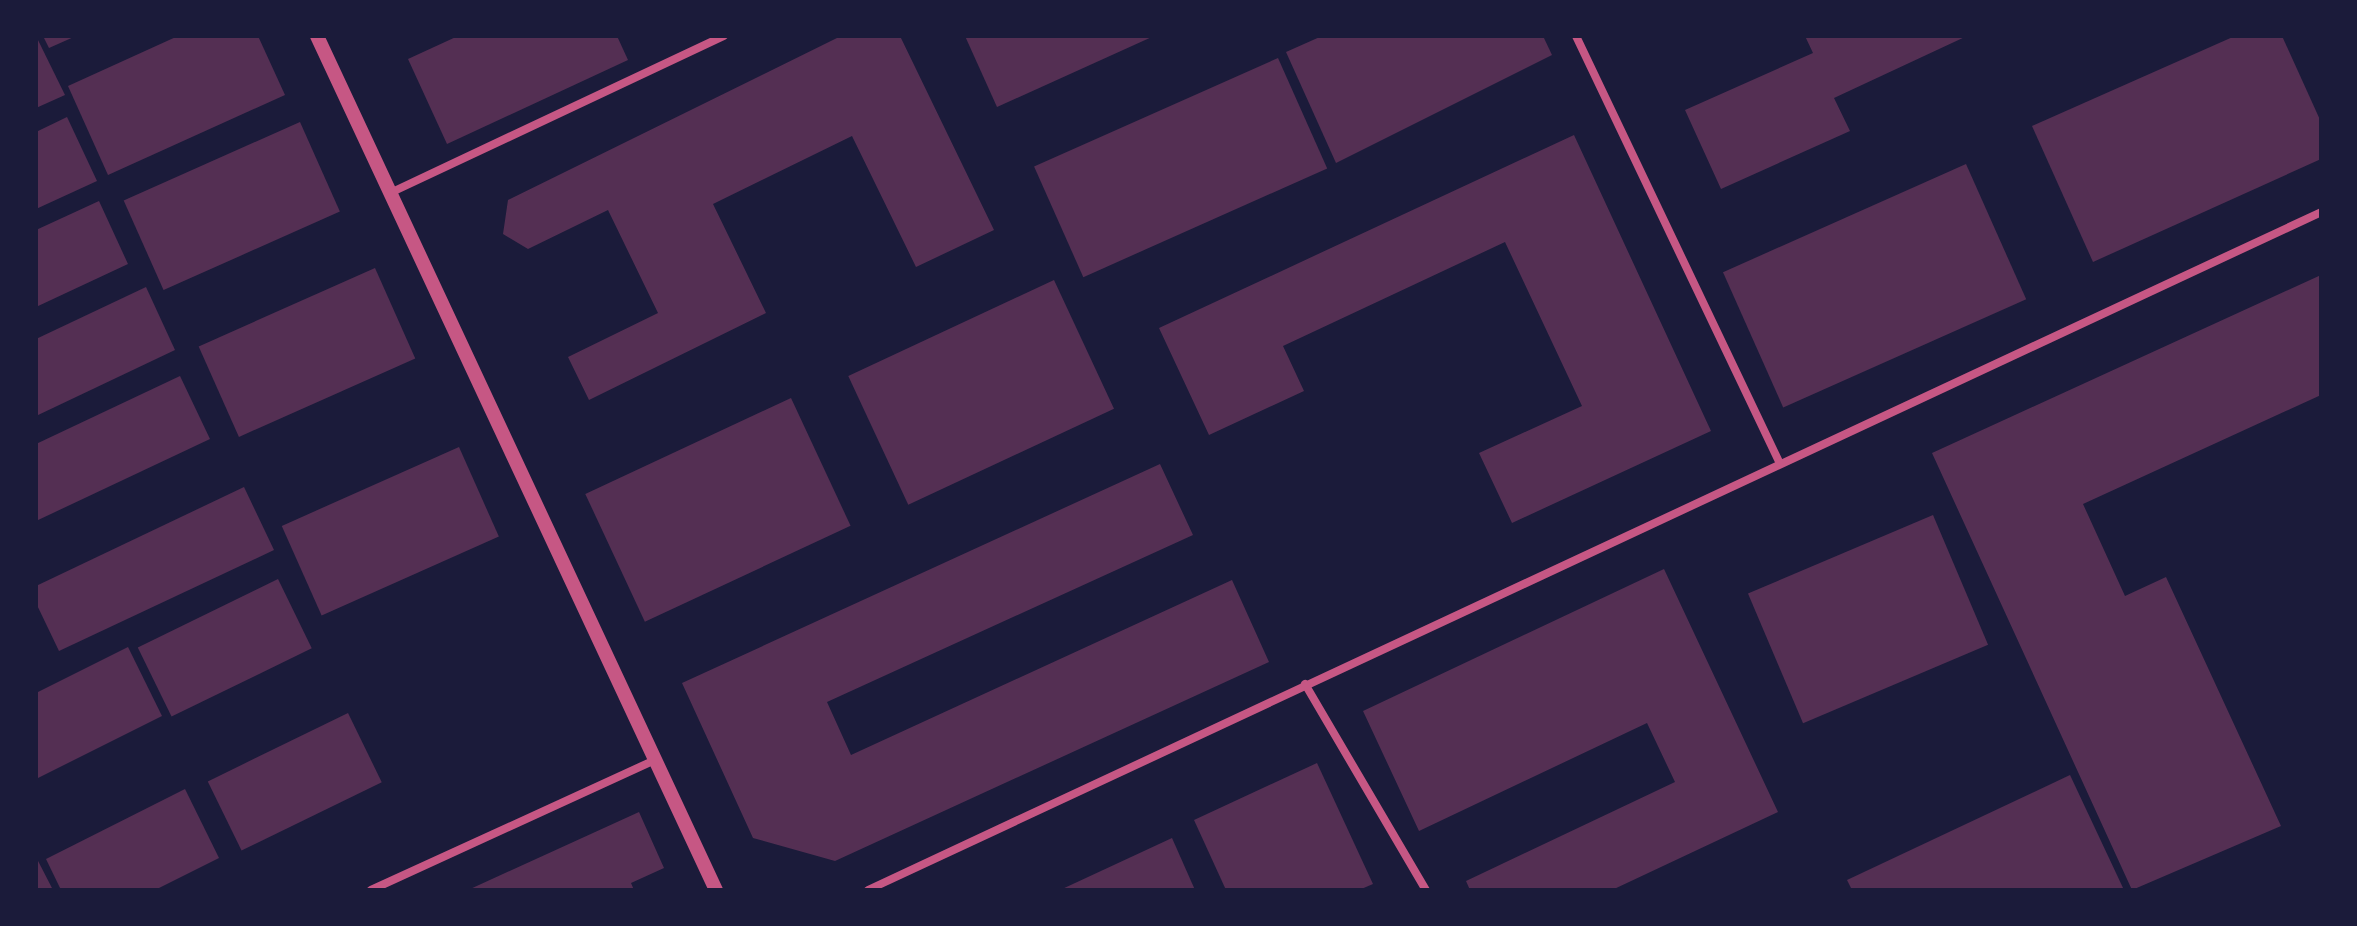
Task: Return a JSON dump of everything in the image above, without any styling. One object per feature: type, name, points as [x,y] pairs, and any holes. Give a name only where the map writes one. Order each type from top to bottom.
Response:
[{"type":"street","points":[[317,36],[716,890]]},
{"type":"street","points":[[390,193],[724,36]]},
{"type":"street","points":[[1576,36],[1779,461]]},
{"type":"street","points":[[868,890],[1779,461],[2321,212]]},
{"type":"street","points":[[1305,684],[1426,890]]},
{"type":"street","points":[[371,890],[655,760]]},
{"type":"building","points":[[36,36],[65,95],[36,108]]},
{"type":"building","points":[[43,36],[76,36],[49,48]]},
{"type":"building","points":[[178,36],[258,36],[285,95],[108,175],[68,86]]},
{"type":"building","points":[[458,36],[617,36],[628,60],[447,144],[408,59]]},
{"type":"building","points":[[841,36],[900,36],[994,230],[916,267],[852,136],[713,204],[766,313],[589,400],[568,357],[658,313],[608,210],[528,249],[503,234],[508,200]]},
{"type":"building","points":[[965,36],[1154,36],[997,107]]},
{"type":"building","points":[[1322,36],[1543,36],[1552,55],[1336,163],[1286,52]]},
{"type":"building","points":[[1805,36],[1967,36],[1834,98],[1850,131],[1721,189],[1685,110],[1813,53]]},
{"type":"building","points":[[2235,36],[2282,36],[2321,122],[2321,159],[2093,262],[2032,126]]},
{"type":"building","points":[[1278,58],[1327,169],[1083,277],[1034,167]]},
{"type":"building","points":[[67,117],[97,181],[36,209],[36,132]]},
{"type":"building","points":[[300,122],[340,212],[164,290],[124,201]]},
{"type":"building","points":[[1574,135],[1711,431],[1512,523],[1479,453],[1582,406],[1505,242],[1283,346],[1304,391],[1209,435],[1159,328]]},
{"type":"building","points":[[1966,164],[2026,299],[1783,407],[1723,272]]},
{"type":"building","points":[[99,201],[128,264],[36,307],[36,230]]},
{"type":"building","points":[[375,268],[415,358],[239,437],[199,347]]},
{"type":"building","points":[[2321,275],[2321,395],[2083,504],[2125,596],[2166,577],[2281,826],[2132,890],[1932,453]]},
{"type":"building","points":[[1054,280],[1114,409],[908,505],[848,376]]},
{"type":"building","points":[[146,287],[175,350],[36,416],[36,339]]},
{"type":"building","points":[[180,376],[210,439],[36,521],[36,444]]},
{"type":"building","points":[[791,398],[851,526],[645,622],[585,494]]},
{"type":"building","points":[[459,447],[499,537],[322,615],[282,526]]},
{"type":"building","points":[[1160,464],[1193,535],[827,702],[851,755],[1232,580],[1269,662],[835,861],[753,838],[682,683]]},
{"type":"building","points":[[244,487],[274,550],[59,651],[36,603],[36,586]]},
{"type":"building","points":[[1933,515],[1988,645],[1803,723],[1748,594]]},
{"type":"building","points":[[1664,569],[1778,812],[1612,890],[1470,890],[1466,881],[1675,782],[1647,723],[1419,831],[1363,711]]},
{"type":"building","points":[[278,579],[312,648],[172,717],[138,647]]},
{"type":"building","points":[[128,647],[162,716],[36,779],[36,693]]},
{"type":"building","points":[[348,713],[382,782],[242,851],[208,781]]},
{"type":"building","points":[[1317,763],[1373,884],[1359,890],[1226,890],[1194,820]]},
{"type":"building","points":[[2070,775],[2124,890],[1852,890],[1847,880]]},
{"type":"building","points":[[185,789],[219,858],[155,890],[61,890],[46,859]]},
{"type":"building","points":[[639,812],[664,868],[631,883],[634,890],[468,890]]},
{"type":"building","points":[[1172,838],[1195,890],[1060,890]]},
{"type":"building","points":[[36,857],[53,890],[36,890]]}]
